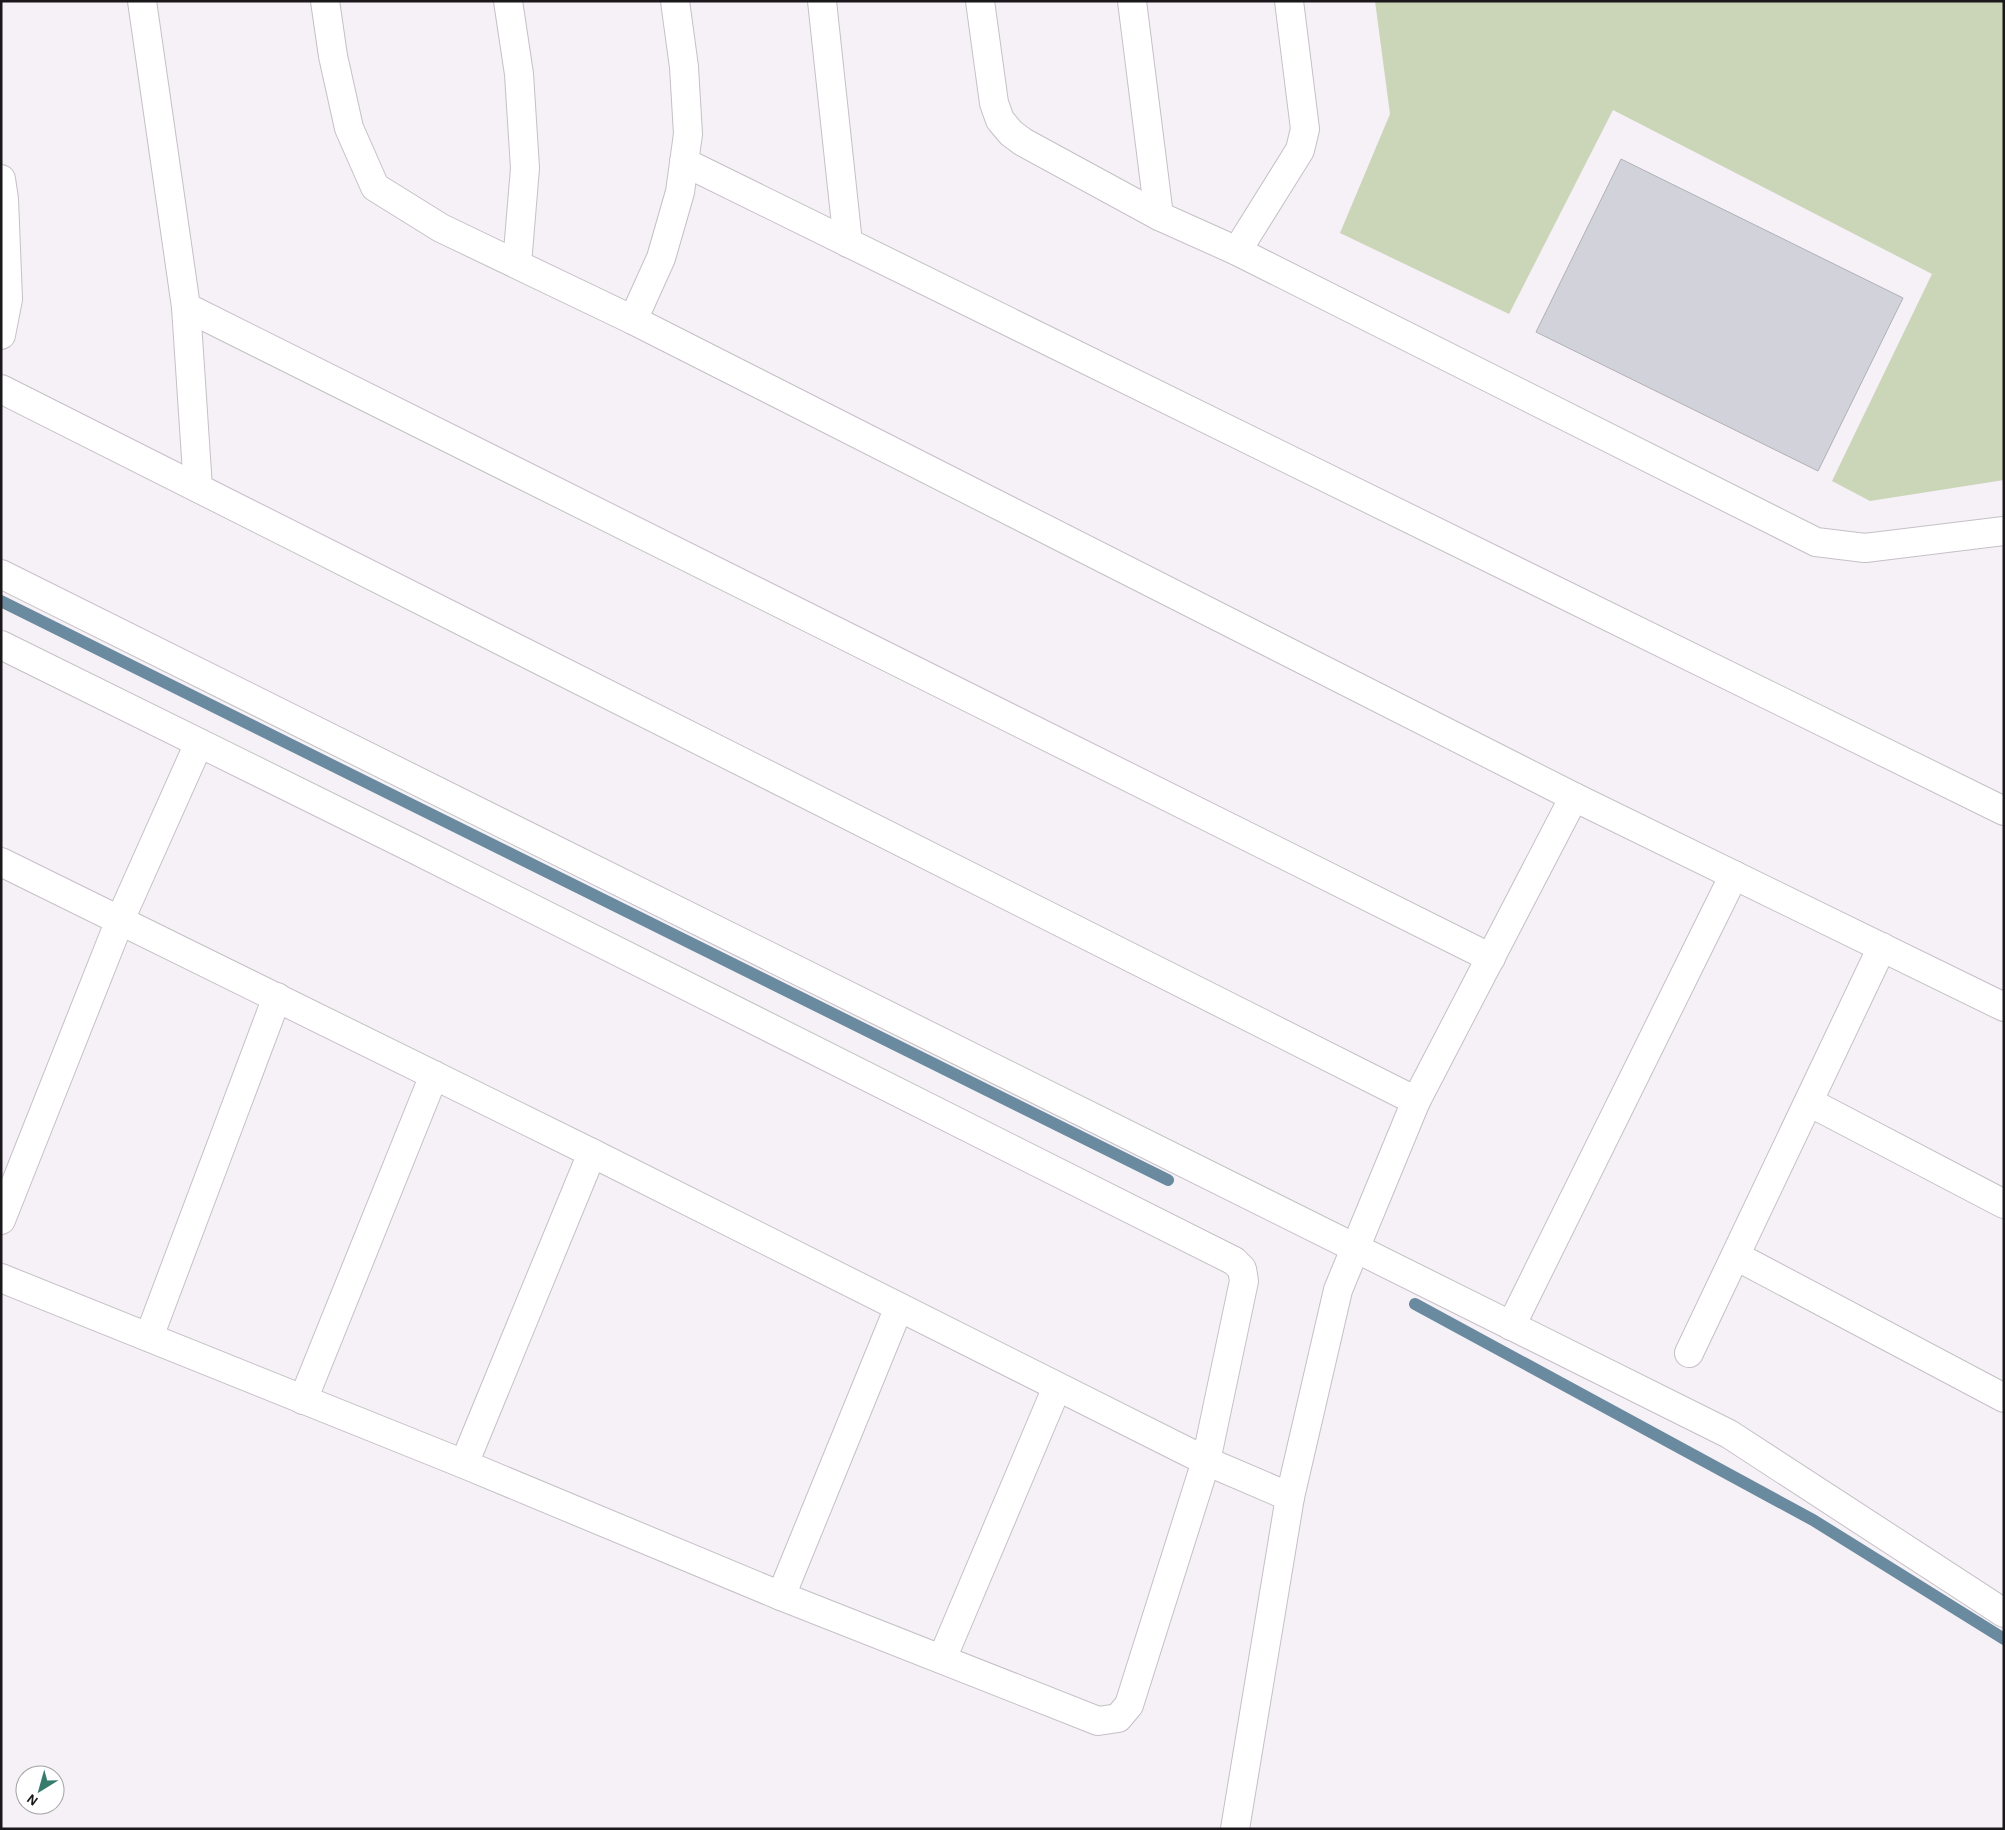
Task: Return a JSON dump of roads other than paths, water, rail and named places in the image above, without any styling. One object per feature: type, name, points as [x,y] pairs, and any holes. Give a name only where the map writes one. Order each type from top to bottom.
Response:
[{"type":"street","points":[[142,1],[186,307],[198,488]]},
{"type":"street","points":[[325,1],[333,56],[348,128],[375,187],[441,228],[633,320],[1574,798],[2004,1007]]},
{"type":"street","points":[[508,1],[518,74],[525,168],[517,264]]},
{"type":"street","points":[[633,320],[662,258],[680,192],[688,134],[684,66],[674,1]]},
{"type":"street","points":[[822,1],[848,243]]},
{"type":"street","points":[[980,1],[994,103],[1000,120],[1023,142],[1159,216],[1237,251],[1816,542],[1865,548],[2004,531]]},
{"type":"street","points":[[1132,1],[1159,216]]},
{"type":"street","points":[[1237,251],[1300,150],[1305,129],[1289,1]]},
{"type":"street","points":[[684,162],[2004,811]]},
{"type":"street","points":[[1,178],[8,299],[1,335]]},
{"type":"street","points":[[186,307],[1491,958]]},
{"type":"street","points":[[1,389],[1416,1101]]},
{"type":"street","points":[[1,574],[1729,1434],[2004,1613]]},
{"type":"street","points":[[1,645],[1234,1261],[1242,1269],[1244,1281],[1206,1461],[1129,1705],[1118,1718],[1098,1720],[781,1596],[464,1464],[1,1278]]},
{"type":"street","points":[[1,1220],[120,920],[199,743]]},
{"type":"street","points":[[1235,1829],[1290,1497],[1338,1290],[1416,1101],[1574,798]]},
{"type":"street","points":[[1,862],[592,1153],[1206,1461],[1290,1497]]},
{"type":"street","points":[[1511,1326],[1734,875]]},
{"type":"street","points":[[1689,1353],[1882,947]]},
{"type":"street","points":[[149,1336],[277,997]]},
{"type":"street","points":[[303,1400],[434,1075]]},
{"type":"street","points":[[1809,1102],[2004,1204]]},
{"type":"street","points":[[464,1464],[592,1153]]},
{"type":"street","points":[[1736,1256],[2004,1398]]},
{"type":"street","points":[[781,1596],[899,1307]]},
{"type":"street","points":[[942,1659],[1057,1387]]},
{"type":"waterway","points":[[1,601],[1168,1180]]},
{"type":"waterway","points":[[1415,1304],[1813,1520],[2004,1639]]}]
